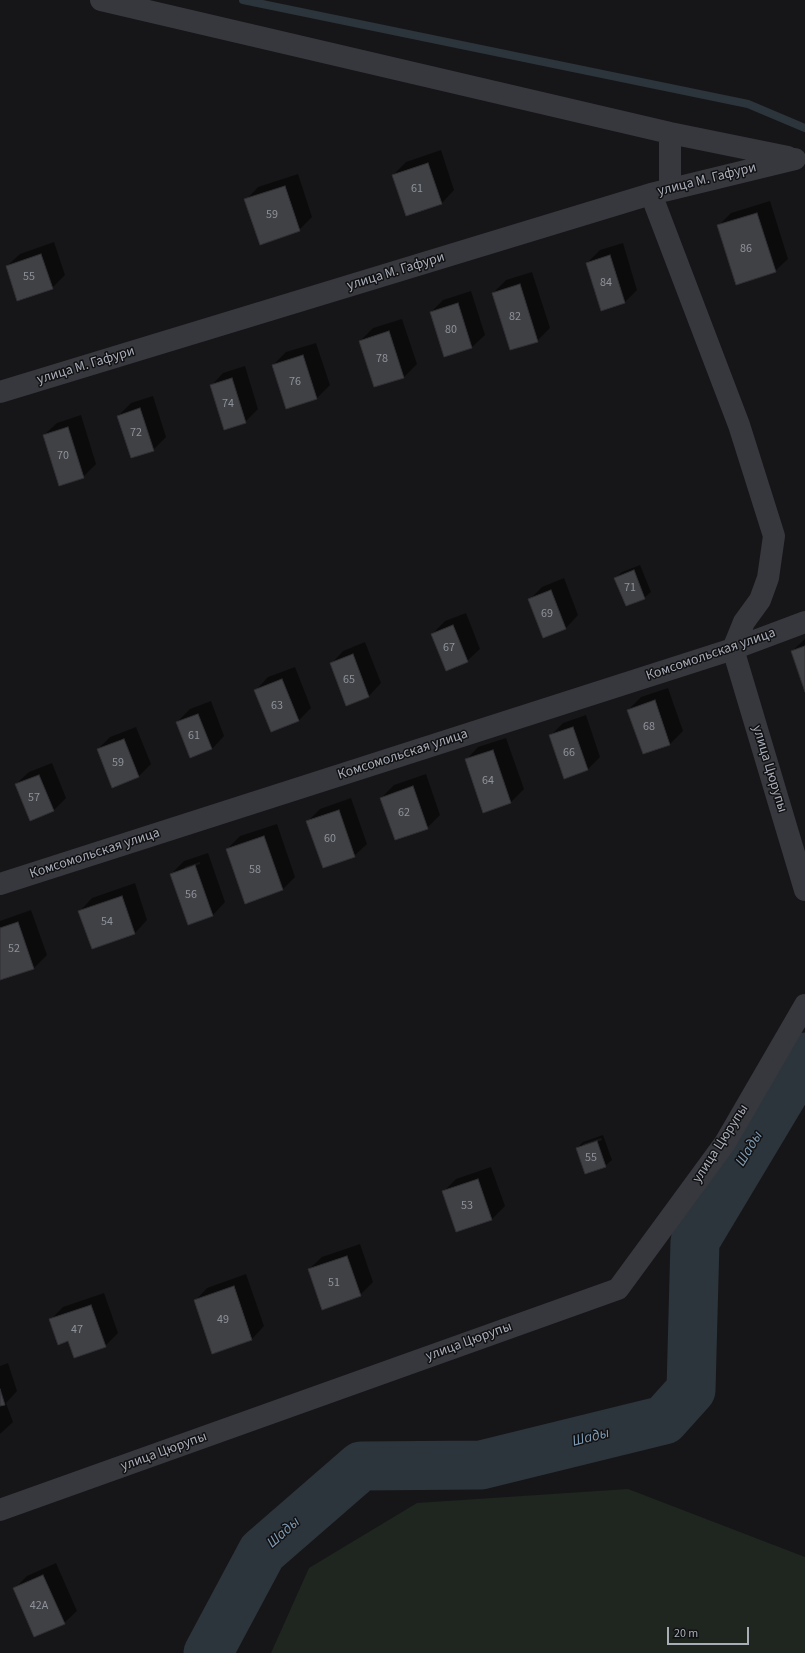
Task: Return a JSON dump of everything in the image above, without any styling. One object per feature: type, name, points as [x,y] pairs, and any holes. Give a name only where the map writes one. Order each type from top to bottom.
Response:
[{"type":"street","points":[[101,0],[670,133],[800,158]]},
{"type":"street","points":[[670,133],[661,192],[739,425],[774,536],[768,578],[760,600],[744,622],[733,649]]},
{"type":"street","name":"улица М. Гафури","points":[[0,392],[661,192],[800,158]]},
{"type":"street","name":"Комсомольская улица","points":[[0,884],[733,649],[805,622]]},
{"type":"street","name":"улица Цюрупы","points":[[733,649],[805,890]]},
{"type":"street","name":"улица Цюрупы","points":[[0,1510],[618,1289],[725,1143],[805,1005]]},
{"type":"shaded area","points":[[628,1489],[805,1557],[805,1653],[271,1653],[309,1568],[417,1503]]},
{"type":"building","points":[[428,163],[442,204],[406,216],[392,175]]},
{"type":"building","points":[[285,186],[300,231],[260,245],[244,199]]},
{"type":"building","points":[[757,213],[776,272],[736,285],[717,225]]},
{"type":"building","points":[[41,254],[53,289],[17,301],[6,266]]},
{"type":"building","points":[[610,255],[625,303],[601,311],[586,263]]},
{"type":"building","points":[[520,284],[538,342],[510,350],[492,293]]},
{"type":"building","points":[[458,303],[472,348],[444,357],[430,312]]},
{"type":"building","points":[[389,331],[404,378],[374,387],[359,341]]},
{"type":"building","points":[[303,355],[317,399],[286,409],[272,365]]},
{"type":"building","points":[[232,378],[246,423],[224,430],[210,385]]},
{"type":"building","points":[[140,408],[154,451],[131,458],[117,416]]},
{"type":"building","points":[[68,427],[84,478],[59,486],[43,435]]},
{"type":"building","points":[[634,570],[645,599],[626,606],[614,578]]},
{"type":"building","points":[[551,590],[566,629],[543,638],[528,599]]},
{"type":"building","points":[[453,625],[468,662],[446,671],[431,634]]},
{"type":"building","points":[[805,646],[805,692],[791,651]]},
{"type":"building","points":[[353,654],[369,697],[346,706],[330,663]]},
{"type":"building","points":[[282,679],[299,721],[271,732],[254,690]]},
{"type":"building","points":[[655,700],[670,745],[643,754],[627,710]]},
{"type":"building","points":[[198,714],[212,749],[190,758],[176,722]]},
{"type":"building","points":[[573,727],[588,770],[564,779],[549,735]]},
{"type":"building","points":[[124,739],[139,777],[112,788],[97,749]]},
{"type":"building","points":[[493,750],[511,803],[483,813],[465,759]]},
{"type":"building","points":[[39,775],[54,811],[30,821],[15,784]]},
{"type":"building","points":[[413,786],[428,829],[395,840],[380,798]]},
{"type":"building","points":[[339,810],[355,857],[323,868],[306,821]]},
{"type":"building","points":[[264,836],[283,890],[245,904],[226,849]]},
{"type":"building","points":[[195,865],[213,916],[188,925],[170,874]]},
{"type":"building","points":[[122,896],[135,934],[92,949],[78,911]]},
{"type":"building","points":[[18,922],[34,969],[0,980],[0,928]]},
{"type":"building","points":[[597,1141],[606,1167],[585,1174],[576,1148]]},
{"type":"building","points":[[478,1179],[492,1220],[456,1232],[442,1191]]},
{"type":"building","points":[[347,1256],[361,1296],[322,1310],[308,1269]]},
{"type":"building","points":[[234,1286],[252,1340],[212,1354],[194,1300]]},
{"type":"building","points":[[91,1305],[106,1347],[74,1358],[68,1341],[58,1345],[49,1319]]},
{"type":"building","points":[[0,1389],[5,1405],[0,1406]]},
{"type":"building","points":[[43,1575],[65,1624],[34,1637],[13,1588]]},
{"type":"waterway","points":[[243,0],[748,104],[805,128]]},
{"type":"waterway","name":"Шады","points":[[208,1653],[262,1552],[361,1466],[481,1465],[664,1420],[691,1390],[695,1241],[805,1057]]}]
